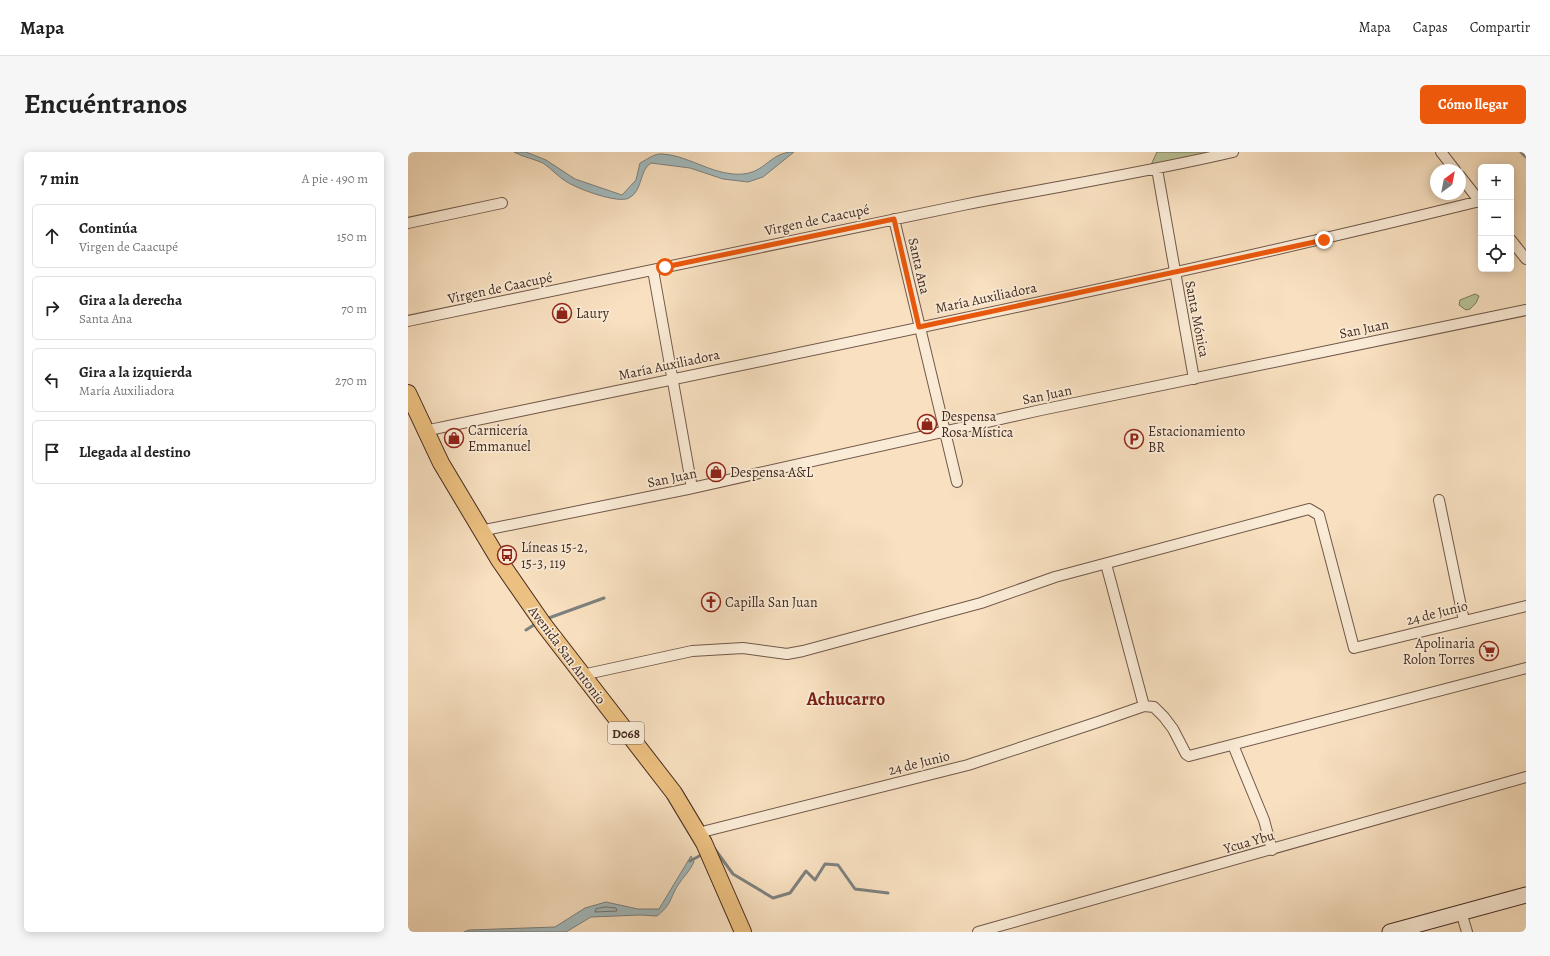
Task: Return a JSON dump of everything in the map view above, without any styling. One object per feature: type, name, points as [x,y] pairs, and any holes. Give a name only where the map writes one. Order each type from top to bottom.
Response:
[{"type":"main road","name":"Avenida San Antonio","points":[[408,393],[425,431],[480,531],[541,621],[674,793],[704,844],[744,932]]},
{"type":"main road","points":[[1390,932],[1526,895]]},
{"type":"street","name":"Virgen de Caacupé","points":[[408,321],[894,219],[1157,169],[1233,152]]},
{"type":"street","points":[[1441,152],[1450,164]]},
{"type":"street","name":"Santa Mónica","points":[[1157,169],[1174,273],[1194,379]]},
{"type":"street","points":[[1466,184],[1478,200]]},
{"type":"street","name":"María Auxiliadora","points":[[425,431],[1174,273],[1324,240],[1478,202]]},
{"type":"street","points":[[408,223],[502,203]]},
{"type":"street","name":"Santa Ana","points":[[894,219],[957,482]]},
{"type":"street","points":[[1514,244],[1526,259]]},
{"type":"street","points":[[653,270],[692,488]]},
{"type":"street","name":"San Juan","points":[[480,531],[692,488],[1041,410],[1526,310]]},
{"type":"street","points":[[1439,500],[1464,621]]},
{"type":"street","name":"24 de Junio","points":[[1106,564],[1309,509],[1319,515],[1354,648],[1526,606]]},
{"type":"street","points":[[582,675],[692,651],[743,648],[787,654],[803,651],[981,603],[1055,576],[1106,564],[1144,706],[1154,707],[1164,717],[1186,754],[1189,756],[1526,668]]},
{"type":"street","name":"24 de Junio","points":[[704,844],[968,765],[1144,706]]},
{"type":"street","points":[[1233,745],[1264,820],[1272,850]]},
{"type":"street","name":"Ycua Ybu","points":[[978,932],[1526,777]]},
{"type":"street","points":[[1461,912],[1467,932]]},
{"type":"green space","points":[[1157,152],[1216,152],[1151,165]]},
{"type":"green space","points":[[1475,294],[1479,296],[1476,303],[1470,309],[1466,310],[1459,305],[1460,300]]},
{"type":"water","points":[[514,152],[526,152],[546,160],[575,179],[622,195],[636,180],[640,163],[656,155],[662,154],[680,157],[724,173],[744,174],[753,172],[778,156],[785,153],[794,152],[763,177],[748,182],[723,179],[690,168],[651,163],[644,170],[637,191],[629,198],[616,199],[598,195],[572,185],[543,163]]},
{"type":"water","points":[[691,856],[694,862],[678,885],[668,905],[657,916],[640,915],[591,917],[566,932],[464,932],[469,930],[555,927],[585,908],[606,902],[638,909],[659,909]]},
{"type":"waterway","points":[[1521,152],[1526,157]]},
{"type":"waterway","points":[[546,619],[604,598]]},
{"type":"waterway","points":[[526,630],[537,623]]},
{"type":"waterway","points":[[714,848],[733,874],[773,898],[790,893],[806,871],[815,880],[825,864],[838,865],[855,889],[888,893]]},
{"type":"waterway","points":[[690,861],[703,854]]},
{"type":"place","name":"Laury","points":[[562,313]]},
{"type":"place","name":"Despensa Rosa Mística","points":[[927,424]]},
{"type":"place","name":"Carnicería Emmanuel","points":[[454,438]]},
{"type":"place","name":"Estacionamiento BR","points":[[1134,439]]},
{"type":"place","name":"Despensa A&L","points":[[716,472]]},
{"type":"place","name":"Líneas 15-2, 15-3, 119","points":[[507,555]]},
{"type":"place","name":"Capilla San Juan","points":[[711,602]]},
{"type":"place","name":"Apolinaria Rolon Torres","points":[[1489,651]]},
{"type":"district","name":"Achucarro","points":[[846,699]]},
{"type":"route","points":[[665,267],[894,219],[919,327],[1324,240]]}]
